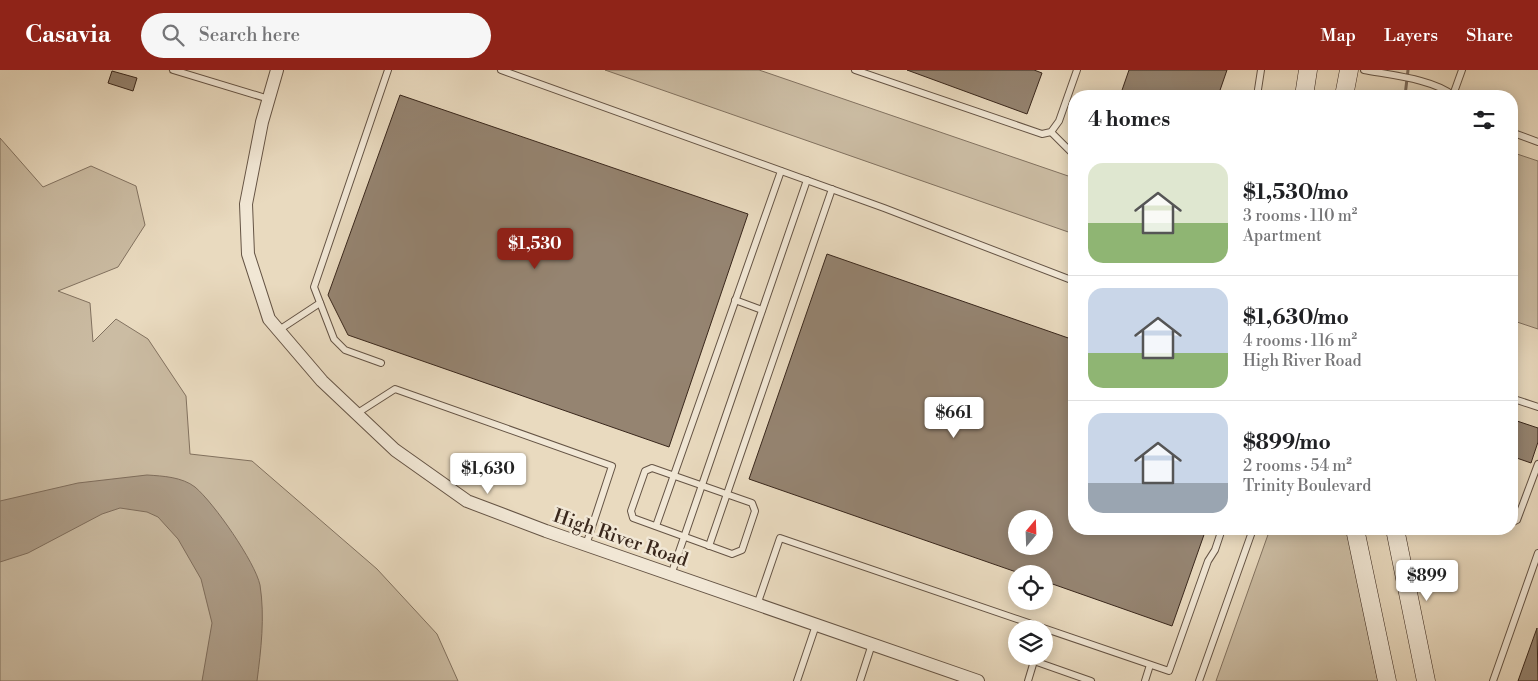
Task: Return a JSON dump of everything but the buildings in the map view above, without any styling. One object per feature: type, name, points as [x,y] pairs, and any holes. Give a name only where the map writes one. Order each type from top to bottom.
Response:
[{"type":"main road","points":[[1305,90],[1308,70]]},
{"type":"main road","points":[[1345,90],[1349,70]]},
{"type":"main road","points":[[1356,535],[1388,681]]},
{"type":"main road","points":[[1396,535],[1426,681]]},
{"type":"street","name":"High River Road","points":[[277,70],[246,204],[248,254],[269,319],[322,381],[394,450],[468,501],[586,545],[978,681]]},
{"type":"lane","points":[[173,70],[191,73],[269,99]]},
{"type":"lane","points":[[381,363],[345,350],[334,339],[314,287],[388,70]]},
{"type":"lane","points":[[501,70],[832,189],[1068,279]]},
{"type":"lane","points":[[855,70],[1042,134],[1051,132],[1059,122],[1068,96]]},
{"type":"lane","points":[[1070,90],[1077,70]]},
{"type":"lane","points":[[1258,90],[1261,70]]},
{"type":"lane","points":[[1364,70],[1447,90]]},
{"type":"lane","points":[[1456,90],[1462,70]]},
{"type":"lane","points":[[1051,132],[1068,149]]},
{"type":"lane","points":[[1518,135],[1538,142]]},
{"type":"lane","points":[[656,526],[781,171]]},
{"type":"lane","points":[[671,574],[807,180]]},
{"type":"lane","points":[[708,546],[832,189]]},
{"type":"lane","points":[[735,300],[762,310]]},
{"type":"lane","points":[[279,330],[320,303]]},
{"type":"lane","points":[[356,414],[395,389],[612,466],[586,545]]},
{"type":"lane","points":[[1518,401],[1538,408]]},
{"type":"lane","points":[[1518,517],[1538,464]]},
{"type":"lane","points":[[652,468],[702,486],[752,503],[755,511],[742,550],[732,554],[708,546],[633,518],[630,511],[645,471],[652,468]]},
{"type":"lane","points":[[757,604],[780,538],[1169,671],[1208,561],[1215,550],[1220,535]]},
{"type":"lane","points":[[1199,681],[1251,535]]},
{"type":"lane","points":[[1494,681],[1538,552]]},
{"type":"lane","points":[[797,681],[816,625]]},
{"type":"lane","points":[[860,681],[872,644]]},
{"type":"lane","points":[[1028,681],[1034,661],[1091,681]]},
{"type":"lane","points":[[1145,681],[1150,665]]},
{"type":"shaded area","points":[[605,70],[759,70],[1068,176],[1068,232]]},
{"type":"shaded area","points":[[0,138],[43,187],[91,166],[136,186],[145,225],[118,267],[58,291],[90,303],[93,342],[116,319],[148,339],[186,396],[190,454],[252,461],[377,569],[437,634],[458,681],[0,681]]},
{"type":"shaded area","points":[[1518,154],[1538,161],[1538,329],[1518,322]]},
{"type":"shaded area","points":[[147,475],[178,479],[195,487],[223,519],[257,575],[260,585],[262,621],[257,681],[202,681],[212,623],[201,579],[178,539],[158,517],[147,512],[120,508],[102,514],[28,553],[0,562],[0,501],[78,483]]},
{"type":"shaded area","points":[[1268,535],[1348,535],[1378,681],[1216,681]]},
{"type":"waterway","points":[[1406,90],[1408,70]]}]
